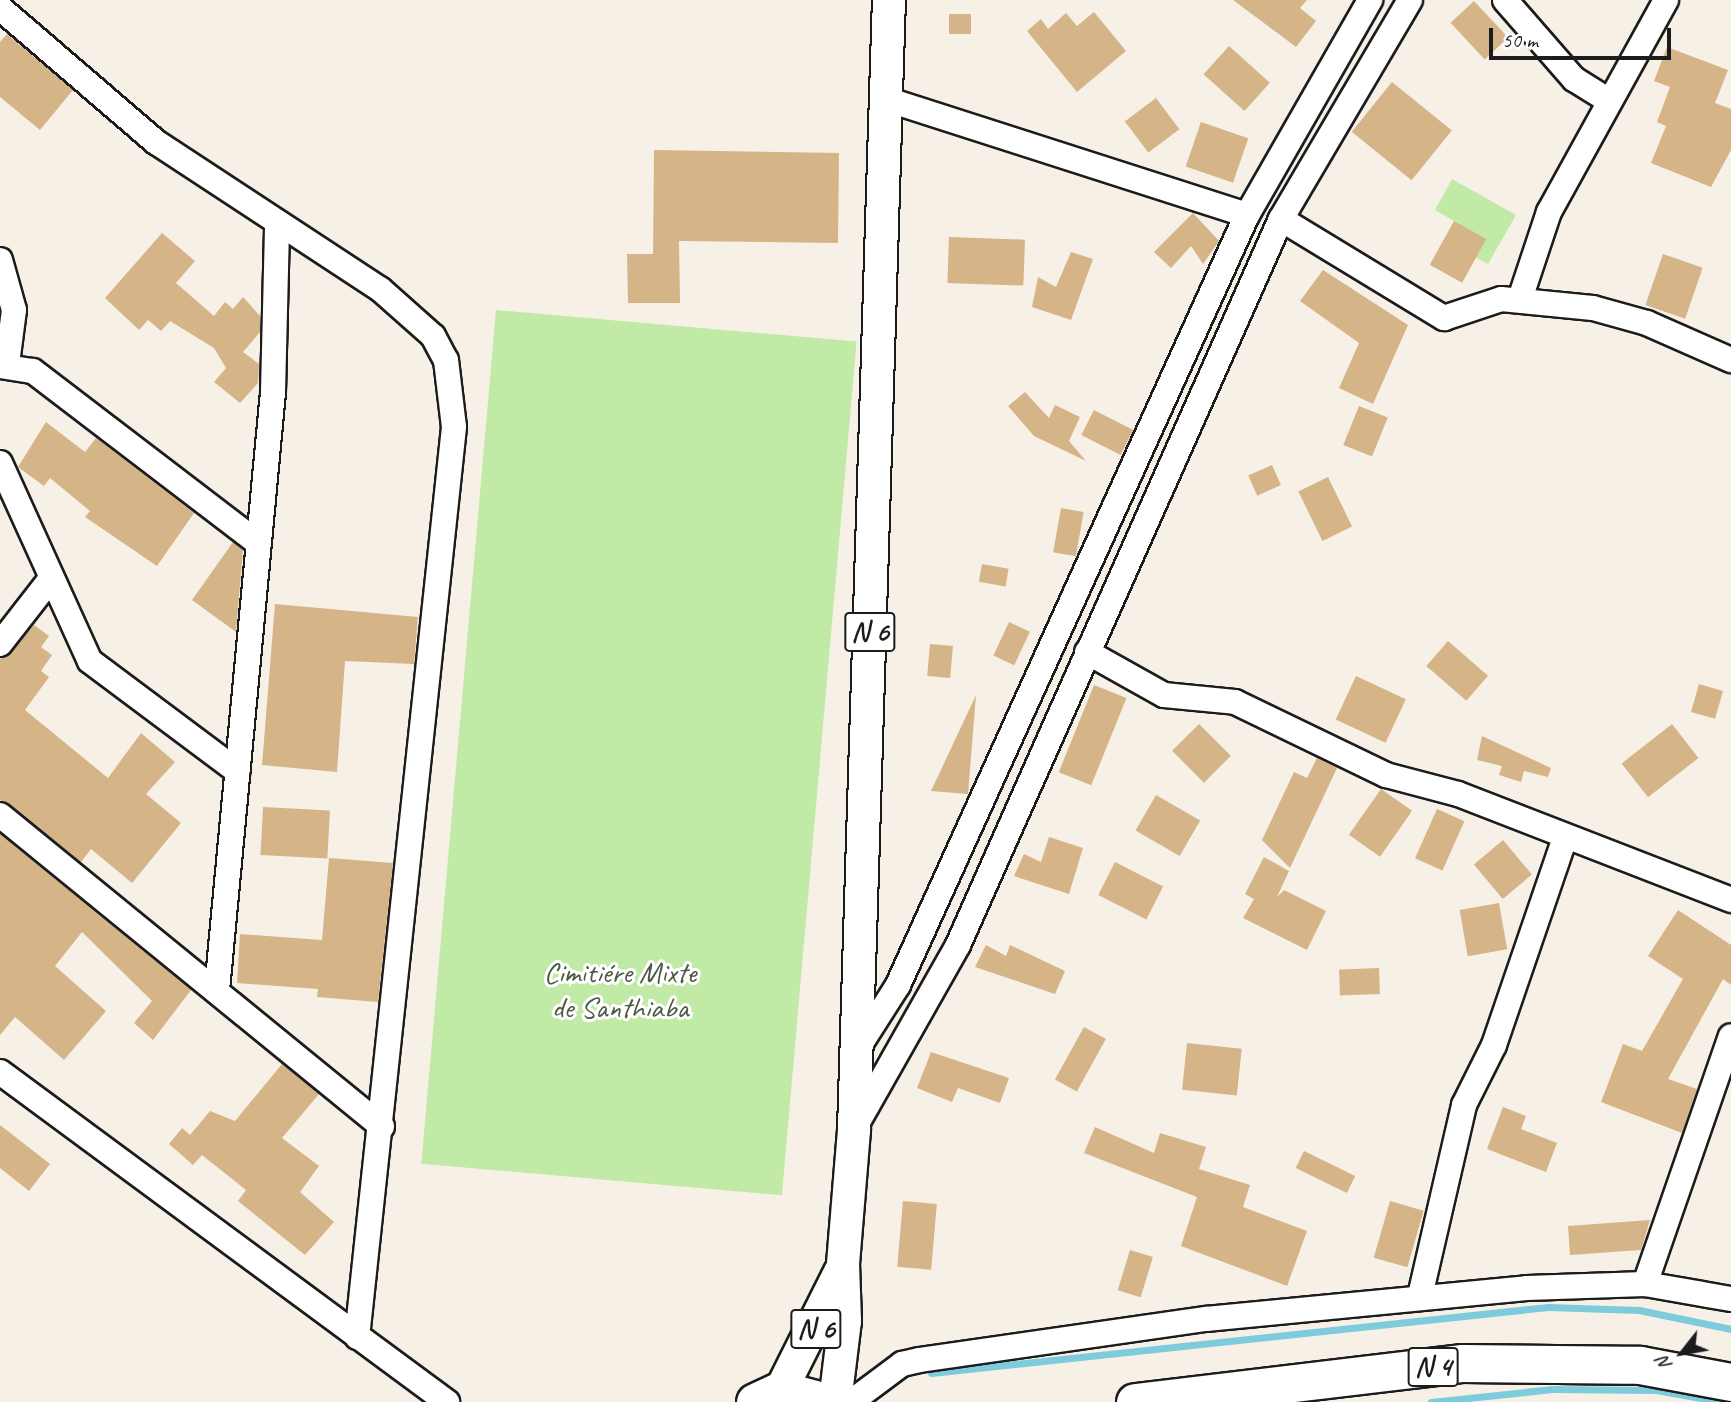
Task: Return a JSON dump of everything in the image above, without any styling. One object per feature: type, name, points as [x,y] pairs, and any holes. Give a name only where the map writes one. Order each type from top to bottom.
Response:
[{"type":"highway","name":"N 4","points":[[1135,1402],[1462,1363],[1640,1365],[1731,1382]]},
{"type":"highway","points":[[768,1396],[825,1402]]},
{"type":"main road","name":"N 6","points":[[835,1402],[845,1321],[843,1264],[854,1130],[889,100],[889,0]]},
{"type":"main road","name":"N 6","points":[[768,1396],[843,1264]]},
{"type":"street","points":[[855,1052],[898,985],[1247,215],[1370,0]]},
{"type":"street","points":[[854,1130],[958,945],[1281,219],[1409,0]]},
{"type":"street","points":[[1505,0],[1574,79],[1607,100]]},
{"type":"street","points":[[1520,299],[1549,212],[1607,100],[1666,0]]},
{"type":"street","points":[[0,8],[156,142],[277,226],[369,282],[433,336],[453,388],[383,1126],[357,1337]]},
{"type":"street","points":[[889,100],[1247,215]]},
{"type":"street","points":[[1281,219],[1444,318],[1489,301],[1520,299],[1613,313],[1731,360]]},
{"type":"street","points":[[217,990],[273,392],[277,226]]},
{"type":"street","points":[[0,260],[14,310],[15,337],[3,365],[33,371],[257,542]]},
{"type":"street","points":[[0,463],[49,581],[100,672],[237,771]]},
{"type":"street","points":[[0,644],[49,581]]},
{"type":"street","points":[[1087,652],[1164,695],[1235,702],[1386,775],[1458,794],[1565,838],[1731,900]]},
{"type":"street","points":[[0,815],[383,1126]]},
{"type":"street","points":[[1420,1296],[1464,1105],[1494,1045],[1565,838]]},
{"type":"street","points":[[1645,1284],[1731,1036]]},
{"type":"street","points":[[0,1072],[447,1402]]},
{"type":"street","points":[[851,1402],[902,1364],[920,1360],[1420,1296],[1645,1284],[1731,1299]]},
{"type":"green space","points":[[1452,179],[1516,215],[1488,264],[1475,257],[1485,239],[1435,210]]},
{"type":"green space","name":"Cimitiére Mixte de Santhiaba","points":[[496,310],[857,342],[782,1195],[421,1164]]},
{"type":"building","points":[[1233,0],[1307,0],[1300,8],[1316,21],[1296,47]]},
{"type":"building","points":[[1474,1],[1508,38],[1485,59],[1451,23]]},
{"type":"building","points":[[1094,12],[1126,51],[1077,92],[1027,31],[1041,19],[1048,29],[1066,13],[1077,26]]},
{"type":"building","points":[[949,14],[971,14],[971,34],[949,34]]},
{"type":"building","points":[[7,34],[73,90],[40,130],[0,97],[0,42]]},
{"type":"building","points":[[1229,46],[1270,83],[1244,111],[1204,74]]},
{"type":"building","points":[[1667,47],[1728,70],[1715,103],[1731,109],[1731,150],[1711,187],[1651,163],[1666,126],[1657,122],[1670,87],[1654,81]]},
{"type":"building","points":[[1392,82],[1452,130],[1412,180],[1352,132]]},
{"type":"building","points":[[1156,98],[1179,129],[1148,153],[1125,121]]},
{"type":"building","points":[[1201,122],[1248,138],[1233,183],[1186,166]]},
{"type":"building","points":[[654,150],[839,153],[838,243],[679,241],[680,303],[628,303],[627,254],[653,254]]},
{"type":"building","points":[[1193,213],[1219,241],[1203,264],[1191,246],[1171,268],[1154,252]]},
{"type":"building","points":[[1454,221],[1486,239],[1462,283],[1430,265]]},
{"type":"building","points":[[162,233],[195,261],[176,283],[214,316],[225,302],[233,309],[243,297],[260,316],[260,332],[243,352],[259,364],[258,383],[240,403],[214,382],[226,368],[214,348],[170,321],[161,331],[148,320],[139,330],[105,298]]},
{"type":"building","points":[[949,237],[1025,240],[1023,286],[947,283]]},
{"type":"building","points":[[1071,252],[1093,259],[1071,320],[1032,307],[1038,277],[1056,287]]},
{"type":"building","points":[[1663,254],[1703,268],[1685,319],[1645,305]]},
{"type":"building","points":[[1323,270],[1408,325],[1373,404],[1339,388],[1359,343],[1300,301]]},
{"type":"building","points":[[1025,392],[1049,418],[1055,405],[1080,417],[1069,441],[1086,461],[1034,436],[1008,406]]},
{"type":"building","points":[[1359,406],[1388,418],[1372,457],[1343,445]]},
{"type":"building","points":[[1094,410],[1133,430],[1120,455],[1081,435]]},
{"type":"building","points":[[46,422],[85,452],[96,438],[194,513],[157,566],[85,517],[90,511],[50,478],[44,486],[18,467]]},
{"type":"building","points":[[1272,465],[1281,485],[1257,496],[1248,476]]},
{"type":"building","points":[[1328,477],[1352,526],[1322,541],[1298,491]]},
{"type":"building","points":[[1061,508],[1084,512],[1076,556],[1053,552]]},
{"type":"building","points":[[233,542],[243,550],[236,632],[192,600]]},
{"type":"building","points":[[982,564],[1009,569],[1005,586],[979,582]]},
{"type":"building","points":[[275,604],[418,617],[414,664],[345,661],[337,772],[262,765]]},
{"type":"building","points":[[1009,622],[1030,632],[1014,665],[993,656]]},
{"type":"building","points":[[34,625],[49,636],[41,647],[52,655],[41,671],[49,677],[25,710],[108,778],[141,733],[175,762],[146,794],[181,823],[132,883],[91,849],[81,862],[0,800],[0,659]]},
{"type":"building","points":[[1448,641],[1488,676],[1466,701],[1426,666]]},
{"type":"building","points":[[930,644],[953,646],[950,678],[927,676]]},
{"type":"building","points":[[1356,676],[1406,699],[1386,743],[1336,720]]},
{"type":"building","points":[[1699,684],[1723,691],[1715,719],[1691,712]]},
{"type":"building","points":[[1094,685],[1126,698],[1091,785],[1059,772]]},
{"type":"building","points":[[976,695],[968,794],[931,791]]},
{"type":"building","points":[[1199,724],[1231,756],[1204,783],[1172,751]]},
{"type":"building","points":[[1672,724],[1698,758],[1648,797],[1622,763]]},
{"type":"building","points":[[1482,736],[1551,768],[1548,777],[1524,771],[1521,782],[1499,775],[1502,766],[1477,760]]},
{"type":"building","points":[[1317,758],[1337,768],[1290,868],[1262,840],[1294,772],[1307,778]]},
{"type":"building","points":[[1381,789],[1412,811],[1380,857],[1349,835]]},
{"type":"building","points":[[1156,795],[1200,820],[1180,856],[1136,831]]},
{"type":"building","points":[[263,807],[330,811],[327,858],[260,855]]},
{"type":"building","points":[[1437,809],[1464,821],[1442,871],[1415,858]]},
{"type":"building","points":[[0,834],[191,990],[153,1040],[134,1023],[152,1001],[82,932],[55,966],[106,1011],[64,1060],[15,1017],[0,1035]]},
{"type":"building","points":[[1049,837],[1083,848],[1069,894],[1014,876],[1024,854],[1041,862]]},
{"type":"building","points":[[1503,840],[1532,874],[1503,899],[1474,864]]},
{"type":"building","points":[[1264,857],[1289,871],[1277,897],[1284,890],[1326,911],[1307,950],[1243,918],[1254,899],[1245,894]]},
{"type":"building","points":[[329,858],[393,863],[378,1002],[317,997],[318,989],[237,983],[240,934],[322,940]]},
{"type":"building","points":[[1115,862],[1163,887],[1146,919],[1098,895]]},
{"type":"building","points":[[1499,903],[1507,949],[1468,956],[1460,910]]},
{"type":"building","points":[[1678,910],[1731,945],[1731,985],[1723,979],[1668,1079],[1697,1089],[1682,1133],[1601,1102],[1623,1044],[1642,1051],[1683,979],[1648,956]]},
{"type":"building","points":[[986,945],[1006,956],[1010,945],[1065,971],[1055,994],[975,967]]},
{"type":"building","points":[[1379,968],[1380,994],[1340,995],[1339,969]]},
{"type":"building","points":[[1084,1027],[1106,1039],[1077,1092],[1055,1079]]},
{"type":"building","points":[[1187,1043],[1242,1049],[1237,1095],[1182,1090]]},
{"type":"building","points":[[931,1052],[1009,1078],[1000,1103],[958,1088],[952,1102],[917,1088]]},
{"type":"building","points":[[282,1064],[319,1094],[282,1138],[319,1166],[300,1192],[334,1222],[305,1255],[238,1201],[246,1190],[202,1155],[193,1165],[169,1144],[182,1128],[190,1135],[210,1111],[235,1121]]},
{"type":"building","points":[[1503,1107],[1526,1116],[1521,1129],[1557,1143],[1546,1172],[1487,1149]]},
{"type":"building","points":[[0,1125],[50,1164],[29,1191],[0,1168]]},
{"type":"building","points":[[1095,1127],[1154,1153],[1160,1133],[1206,1147],[1199,1169],[1250,1185],[1243,1207],[1307,1231],[1287,1286],[1181,1246],[1197,1197],[1084,1153]]},
{"type":"building","points":[[1304,1151],[1355,1176],[1347,1193],[1296,1168]]},
{"type":"building","points":[[903,1201],[937,1204],[931,1270],[897,1267]]},
{"type":"building","points":[[1390,1201],[1424,1211],[1407,1267],[1374,1258]]},
{"type":"building","points":[[1650,1220],[1641,1250],[1570,1255],[1568,1226]]},
{"type":"building","points":[[1130,1250],[1153,1257],[1141,1297],[1118,1290]]},
{"type":"waterway","points":[[931,1373],[1548,1307],[1639,1310],[1731,1329]]},
{"type":"waterway","points":[[1431,1402],[1552,1389],[1656,1390],[1723,1402]]}]
